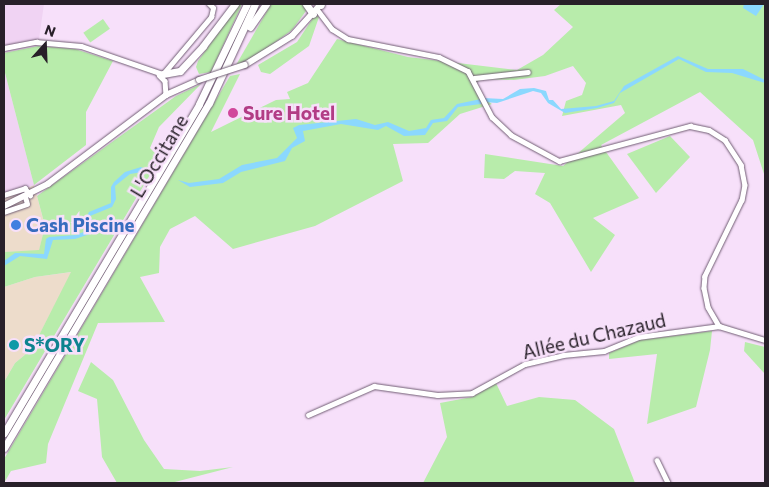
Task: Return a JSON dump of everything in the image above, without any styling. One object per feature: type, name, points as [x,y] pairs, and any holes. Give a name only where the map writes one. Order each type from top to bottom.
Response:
[{"type":"highway","points":[[163,74],[180,72],[204,46],[235,4]]},
{"type":"highway","name":"L'Occitane","points":[[4,432],[200,104],[247,4]]},
{"type":"highway","name":"L'Occitane","points":[[4,448],[196,126],[239,44],[255,4]]},
{"type":"highway","points":[[239,44],[266,4]]},
{"type":"highway","points":[[306,4],[318,7]]},
{"type":"main road","points":[[4,206],[27,196],[166,96],[189,83],[245,65],[279,46],[318,7]]},
{"type":"street","points":[[4,48],[28,43],[57,43],[81,46],[163,74],[211,17],[209,4]]},
{"type":"street","points":[[318,7],[332,29],[348,38],[439,58],[457,64],[474,78],[484,104],[511,135],[559,161],[690,126],[709,130],[725,140],[741,165],[745,185],[742,200],[705,276],[708,307],[719,326],[765,340]]},
{"type":"street","points":[[150,68],[165,81],[166,96]]},
{"type":"street","points":[[474,78],[528,72]]},
{"type":"street","points":[[4,195],[26,186],[29,206],[4,212]]},
{"type":"street","name":"Allée du Chazaud","points":[[308,415],[374,386],[437,396],[472,393],[525,364],[563,355],[604,351],[638,337],[719,326]]},
{"type":"street","points":[[657,460],[668,483]]},
{"type":"shaded area","points":[[4,4],[44,4],[38,46],[4,53]]},
{"type":"shaded area","points":[[4,69],[34,185],[4,198]]},
{"type":"shaded area","points":[[34,185],[45,226],[39,251],[4,252],[4,198]]},
{"type":"shaded area","points":[[72,272],[32,349],[15,363],[4,382],[4,287],[35,277]]},
{"type":"green space","points":[[239,4],[242,4],[211,72],[199,74],[196,67],[198,61]]},
{"type":"green space","points":[[271,4],[304,4],[306,11],[292,30],[254,58],[236,65]]},
{"type":"green space","points":[[561,4],[765,4],[765,177],[753,140],[700,92],[601,145],[639,198],[593,218],[615,235],[591,272],[550,203],[535,194],[545,173],[515,171],[504,179],[484,178],[485,154],[563,166],[625,113],[621,105],[562,116],[566,101],[582,95],[586,83],[573,66],[545,76],[514,80],[481,79],[474,85],[478,94],[492,104],[460,114],[428,143],[393,144],[403,181],[315,226],[233,249],[195,216],[170,229],[160,247],[159,273],[140,277],[165,322],[98,323],[48,444],[46,463],[11,471],[4,483],[4,459],[230,76],[240,74],[211,132],[276,100],[290,99],[287,92],[308,83],[337,39],[408,57],[517,70],[543,55],[573,27],[554,10]]},
{"type":"green space","points":[[315,15],[319,17],[309,46],[270,74],[261,72],[258,65],[297,42]]},
{"type":"green space","points":[[103,19],[110,29],[90,43],[83,33]]},
{"type":"green space","points":[[38,46],[75,49],[113,61],[86,112],[86,145],[34,185],[4,69],[4,53]]},
{"type":"green space","points":[[201,84],[159,127],[150,148],[160,158],[4,420],[4,382],[15,363],[32,349],[71,272],[35,277],[4,287],[4,252],[39,250],[45,226],[37,196],[176,96]]},
{"type":"green space","points":[[670,136],[690,157],[656,193],[627,154]]},
{"type":"green space","points":[[712,331],[710,350],[696,407],[647,424],[657,354],[609,359],[609,353],[640,340]]},
{"type":"green space","points":[[745,342],[765,347],[765,374],[744,351]]},
{"type":"green space","points":[[91,362],[113,380],[144,440],[164,469],[200,471],[233,467],[171,483],[117,483],[102,457],[97,399],[78,391]]},
{"type":"green space","points":[[496,383],[507,406],[539,397],[575,400],[614,429],[635,483],[423,483],[447,437],[440,403],[472,397]]},
{"type":"water","points":[[744,4],[764,4],[756,16],[743,8]]},
{"type":"water","points":[[678,56],[708,69],[743,69],[765,80],[765,83],[732,73],[706,72],[679,59],[620,93],[614,103],[597,108],[565,113],[548,103],[541,93],[533,91],[497,103],[485,102],[483,98],[503,99],[520,89],[534,88],[546,91],[549,100],[553,100],[561,109],[596,106],[614,101],[624,86]]},
{"type":"water","points":[[481,99],[481,104],[458,107],[447,121],[433,123],[425,135],[404,136],[386,126],[378,130],[341,124],[303,131],[305,141],[292,148],[285,161],[241,172],[223,183],[190,187],[178,180],[189,183],[219,179],[242,165],[277,158],[297,138],[293,128],[299,125],[356,119],[375,125],[388,122],[409,131],[426,128],[431,120],[444,118],[457,104]]},
{"type":"water","points":[[141,167],[149,171],[130,174],[115,186],[116,199],[112,207],[90,216],[95,227],[93,233],[75,239],[53,240],[47,259],[20,256],[4,266],[4,261],[15,253],[44,254],[46,239],[49,237],[76,235],[91,229],[85,220],[89,212],[111,203],[111,187],[114,182],[125,172]]},
{"type":"place","name":"Sure Hotel","points":[[233,113]]},
{"type":"place","name":"Cash Piscine","points":[[16,225]]},
{"type":"place","name":"S*ORY","points":[[14,345]]}]
